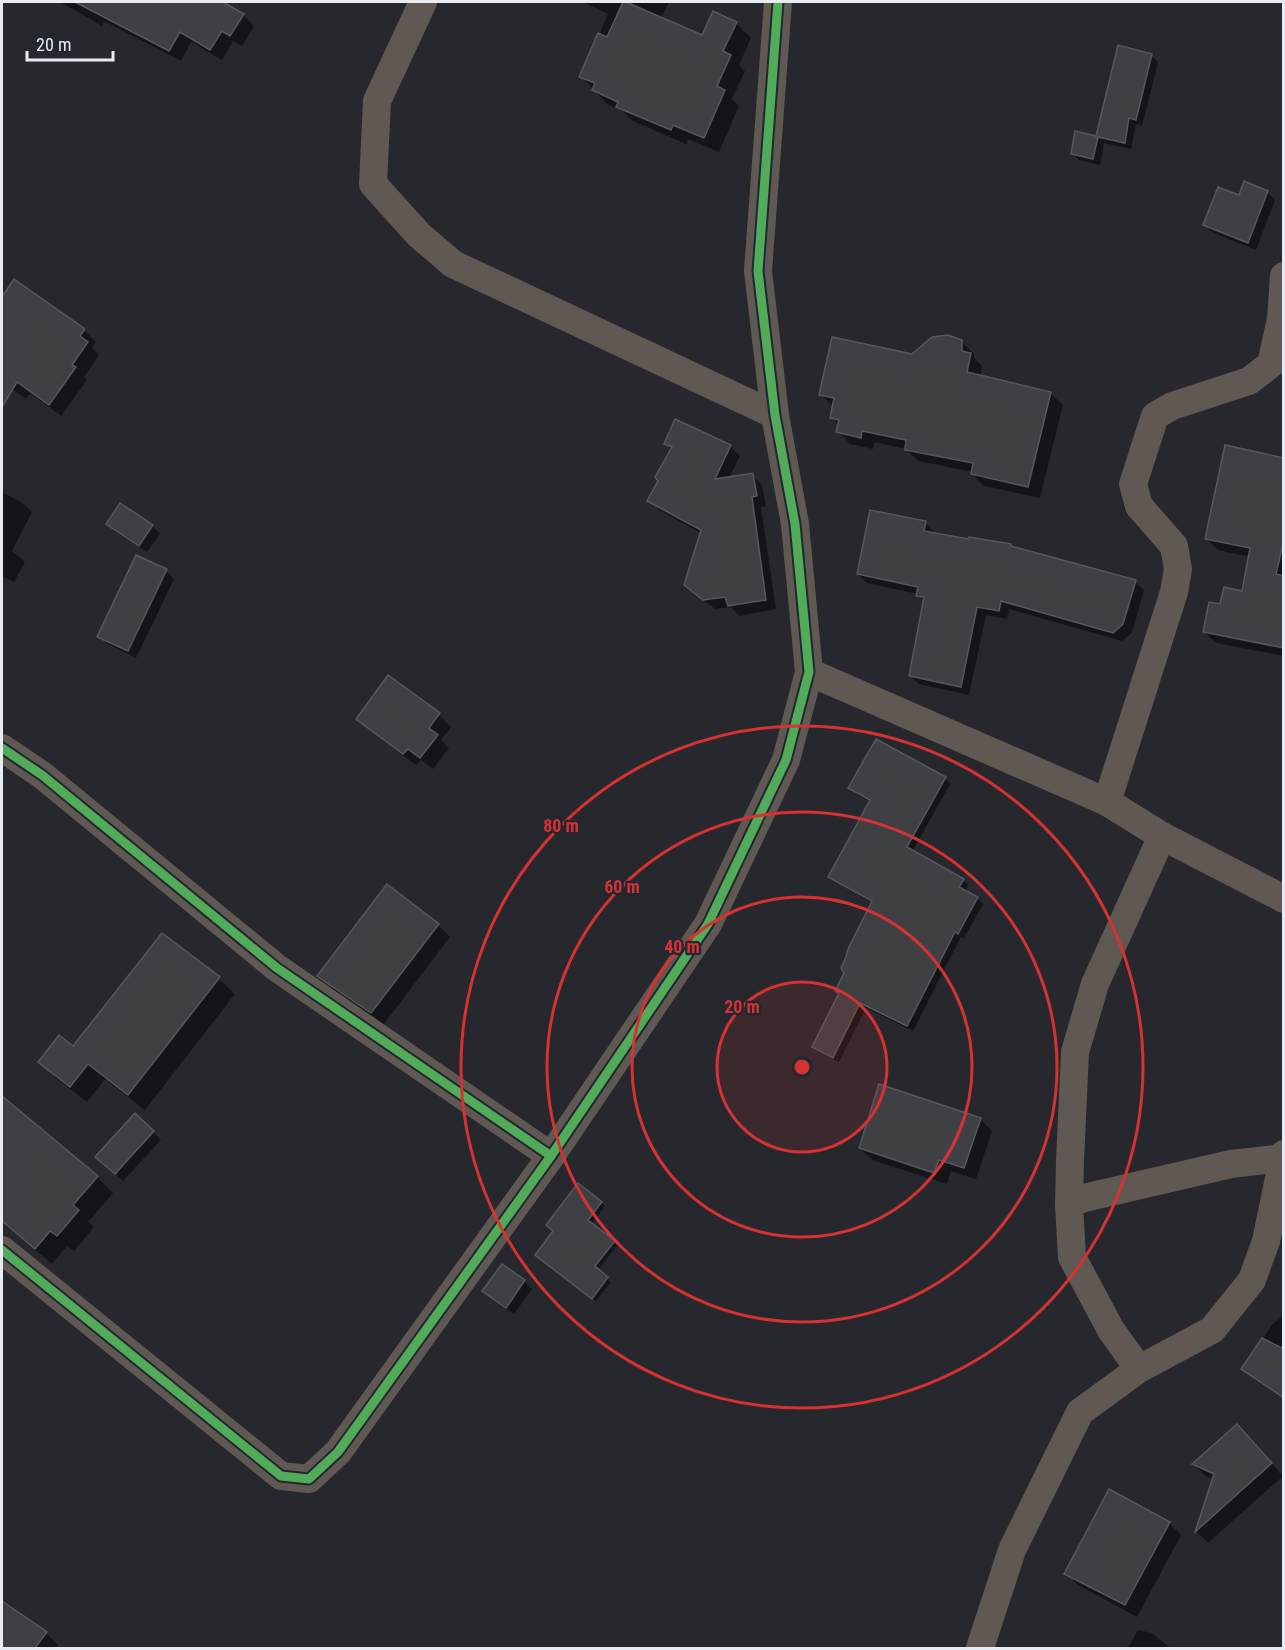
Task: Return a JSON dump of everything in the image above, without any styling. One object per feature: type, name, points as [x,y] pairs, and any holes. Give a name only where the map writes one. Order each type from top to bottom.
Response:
[{"type":"street","points":[[423,2],[377,101],[373,184],[419,234],[453,264],[775,415]]},
{"type":"street","points":[[2,1250],[281,1476],[309,1479],[338,1452],[551,1156],[708,924],[786,760],[809,672],[795,524],[775,415],[758,271],[778,2]]},
{"type":"street","points":[[1107,802],[1174,592],[1178,569],[1174,546],[1139,506],[1133,484],[1155,416],[1173,405],[1249,381],[1271,363],[1281,319],[1284,276]]},
{"type":"street","points":[[809,672],[1107,802],[1162,836],[1284,900]]},
{"type":"street","points":[[2,748],[42,775],[277,968],[551,1156]]},
{"type":"street","points":[[1139,1369],[1111,1330],[1072,1257],[1069,1204],[1075,1052],[1095,984],[1162,836]]},
{"type":"street","points":[[981,1648],[1012,1550],[1080,1412],[1139,1369],[1212,1330],[1252,1280],[1266,1240],[1283,1156],[1231,1164],[1084,1198],[1069,1204]]},
{"type":"building","points":[[75,2],[223,2],[244,14],[230,36],[222,31],[210,50],[180,32],[169,51]]},
{"type":"building","points":[[623,2],[702,35],[713,11],[737,22],[723,51],[731,55],[717,86],[725,90],[704,138],[673,125],[671,130],[616,107],[618,102],[592,90],[595,83],[579,77],[598,33],[607,37]]},
{"type":"building","points":[[1118,45],[1152,54],[1136,120],[1129,118],[1125,143],[1098,137],[1093,159],[1071,154],[1075,131],[1096,136]]},
{"type":"building","points":[[1244,181],[1268,191],[1248,243],[1203,225],[1218,187],[1239,195]]},
{"type":"building","points":[[14,279],[85,329],[80,336],[88,342],[72,365],[76,367],[49,405],[17,382],[2,407],[2,297]]},
{"type":"building","points":[[948,335],[962,340],[962,351],[971,353],[967,372],[1051,392],[1028,487],[971,474],[973,463],[905,450],[906,440],[862,431],[861,438],[836,432],[839,420],[830,418],[834,398],[819,395],[832,337],[912,354],[932,337]]},
{"type":"building","points":[[675,419],[731,445],[715,479],[753,473],[757,496],[752,497],[766,600],[728,606],[725,597],[703,600],[684,585],[701,530],[647,501],[658,481],[655,477],[672,447],[664,444]]},
{"type":"building","points":[[1225,445],[1284,458],[1284,540],[1276,574],[1284,576],[1284,648],[1203,632],[1209,602],[1220,604],[1224,587],[1242,591],[1250,548],[1205,539]]},
{"type":"building","points":[[120,503],[153,525],[139,546],[106,524]]},
{"type":"building","points":[[870,510],[926,521],[924,531],[1011,544],[1011,546],[1136,580],[1123,624],[1113,633],[1001,601],[999,611],[977,607],[961,687],[909,676],[924,597],[916,596],[918,587],[857,574]]},
{"type":"building","points":[[136,555],[167,569],[128,651],[97,637]]},
{"type":"building","points":[[388,675],[440,713],[429,728],[438,735],[420,758],[408,749],[403,754],[356,719]]},
{"type":"building","points":[[876,739],[946,777],[907,847],[964,879],[959,887],[978,897],[958,934],[955,932],[907,1026],[860,1003],[833,1058],[812,1047],[839,993],[835,991],[844,973],[841,968],[872,901],[828,877],[870,800],[848,788]]},
{"type":"building","points":[[387,884],[439,924],[371,1013],[317,976]]},
{"type":"building","points":[[162,933],[220,977],[128,1095],[88,1064],[70,1087],[38,1062],[59,1035],[73,1046]]},
{"type":"building","points":[[879,1084],[981,1118],[964,1168],[939,1160],[934,1173],[859,1148]]},
{"type":"building","points":[[2,1096],[98,1176],[73,1205],[79,1210],[57,1236],[50,1231],[35,1249],[2,1221]]},
{"type":"building","points":[[135,1113],[154,1131],[115,1174],[95,1157]]},
{"type":"building","points":[[578,1183],[602,1202],[588,1220],[615,1241],[595,1266],[608,1277],[592,1299],[535,1255],[553,1231],[546,1225]]},
{"type":"building","points":[[502,1264],[525,1280],[506,1308],[482,1291]]},
{"type":"building","points":[[1262,1338],[1284,1349],[1284,1398],[1241,1369]]},
{"type":"building","points":[[1237,1424],[1272,1463],[1195,1532],[1214,1474],[1192,1464]]},
{"type":"building","points":[[1109,1489],[1170,1522],[1125,1605],[1064,1574]]},
{"type":"building","points":[[2,1601],[47,1632],[35,1648],[2,1648]]},
{"type":"cycle path","points":[[2,1250],[281,1476],[309,1479],[338,1452],[551,1156],[708,924],[786,760],[809,672],[795,524],[775,415],[758,271],[778,2]]},
{"type":"cycle path","points":[[2,748],[42,775],[277,968],[551,1156]]}]
